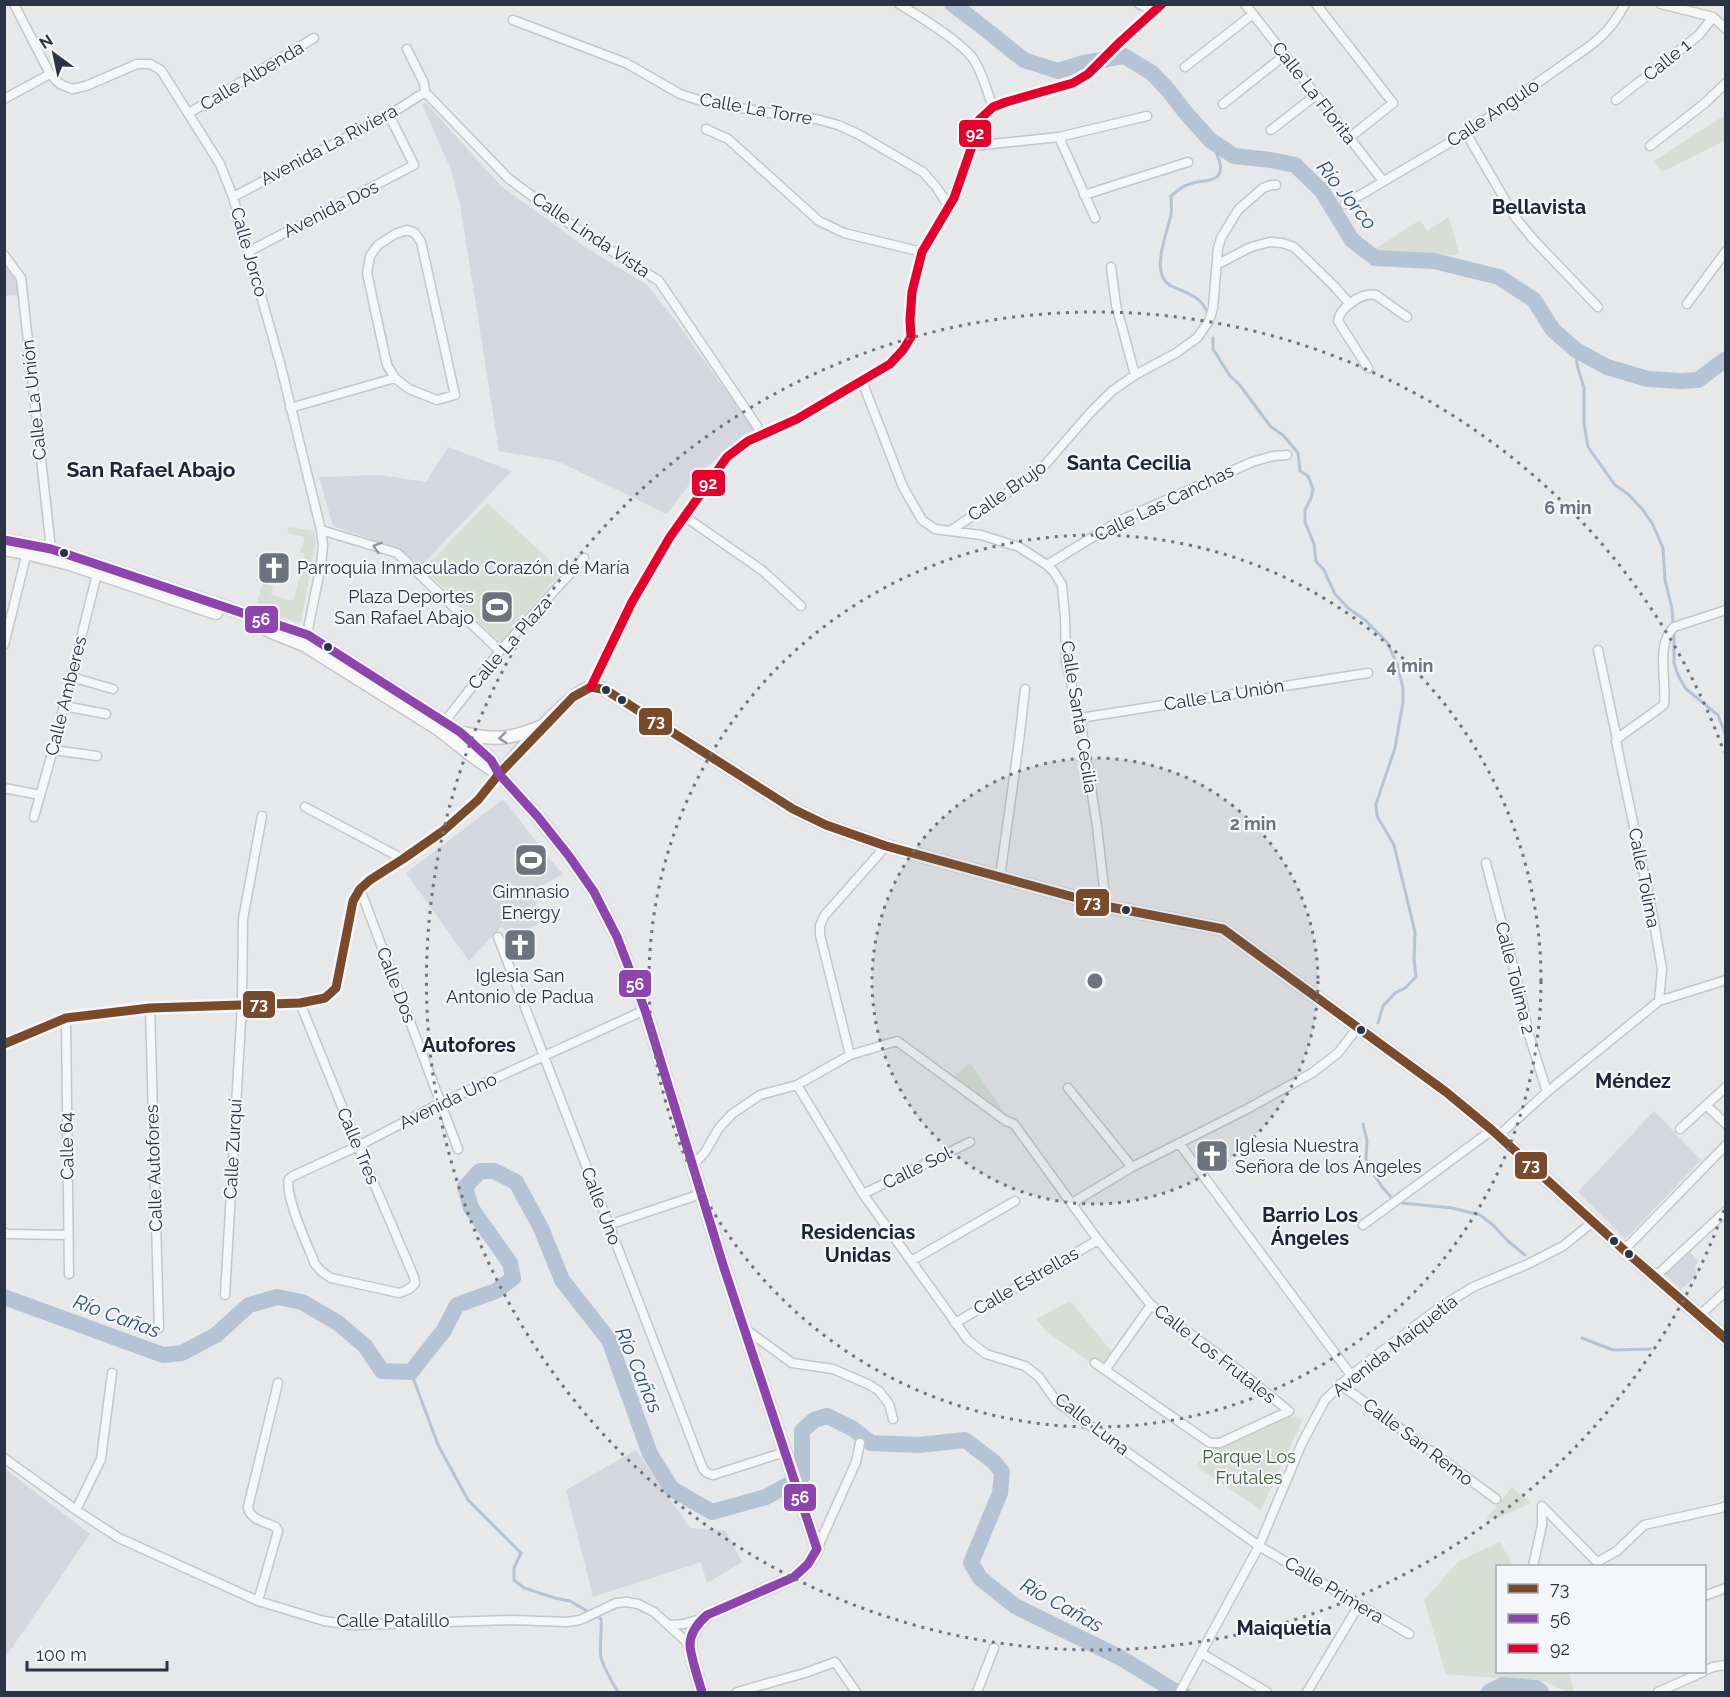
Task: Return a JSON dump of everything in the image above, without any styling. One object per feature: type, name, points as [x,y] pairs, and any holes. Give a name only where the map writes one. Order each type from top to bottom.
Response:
[{"type":"main road","points":[[4,540],[97,574],[306,640]]},
{"type":"main road","points":[[4,549],[51,549],[306,640],[441,726],[485,766],[499,774]]},
{"type":"main road","points":[[499,774],[573,697],[591,687],[606,690],[793,810],[826,825],[886,846],[1106,906],[1223,929],[1446,1092],[1725,1339]]},
{"type":"main road","points":[[441,726],[479,737],[496,739],[520,735],[545,725]]},
{"type":"main road","points":[[460,732],[491,760],[499,774],[569,856],[594,892],[617,937],[645,1010],[701,1194],[817,1549],[808,1564],[794,1577],[707,1615],[699,1623],[690,1645],[702,1692]]},
{"type":"street","points":[[4,99],[50,74],[14,4]]},
{"type":"street","points":[[899,4],[966,51],[981,74],[993,107]]},
{"type":"street","points":[[1139,4],[1154,11]]},
{"type":"street","points":[[591,687],[632,602],[670,537],[727,456],[748,441],[797,419],[862,381],[890,364],[903,350],[911,337],[912,292],[922,252],[954,198],[978,121],[993,107],[1073,83],[1088,74],[1162,4]]},
{"type":"street","name":"Calle La Florita","points":[[1245,4],[1383,181]]},
{"type":"street","points":[[1316,4],[1393,103],[1350,138]]},
{"type":"street","name":"Calle Angulo","points":[[1345,204],[1466,133],[1605,35],[1625,4]]},
{"type":"street","points":[[1661,4],[1713,17],[1725,29]]},
{"type":"street","points":[[1185,67],[1253,14]]},
{"type":"street","name":"Calle 1","points":[[1616,100],[1699,35],[1713,17]]},
{"type":"street","name":"Calle La Torre","points":[[513,20],[626,63],[680,93],[705,102],[816,119],[838,125],[922,172],[937,188],[949,207]]},
{"type":"street","name":"Calle Albenda","points":[[189,113],[314,38]]},
{"type":"street","name":"Calle Linda Vista","points":[[407,49],[424,83],[425,92],[509,179],[576,229],[659,281],[763,435]]},
{"type":"street","points":[[1223,104],[1285,56]]},
{"type":"street","name":"Calle Jorco","points":[[50,74],[60,84],[72,89],[86,86],[137,64],[150,64],[160,70],[220,164],[233,196],[280,363],[321,530],[323,545],[321,565],[306,640]]},
{"type":"street","points":[[1650,146],[1705,103],[1725,83]]},
{"type":"street","name":"Avenida La Riviera","points":[[233,196],[389,115],[425,92]]},
{"type":"street","points":[[1271,130],[1316,94]]},
{"type":"street","name":"Avenida Dos","points":[[248,252],[414,165],[389,115]]},
{"type":"street","points":[[972,146],[1059,137],[1147,116]]},
{"type":"street","points":[[706,129],[728,139],[819,221],[844,232],[922,252]]},
{"type":"street","points":[[1466,133],[1515,217],[1598,307]]},
{"type":"street","points":[[1059,137],[1095,218]]},
{"type":"street","points":[[1084,195],[1188,162]]},
{"type":"street","name":"Calle Brujo","points":[[862,381],[903,487],[922,520],[935,529],[950,531],[1044,466],[1112,391],[1135,375],[1190,344],[1209,321],[1213,308],[1218,248],[1221,238],[1238,210],[1263,188],[1276,185]]},
{"type":"street","points":[[407,230],[415,233],[421,242],[455,395],[437,400],[409,389],[395,378],[387,365],[367,273],[370,256],[378,245],[395,234],[407,230]]},
{"type":"street","points":[[1218,264],[1251,247],[1270,242],[1282,243],[1294,247],[1327,278],[1350,304]]},
{"type":"street","points":[[1687,304],[1725,251]]},
{"type":"street","name":"Calle La Unión","points":[[4,255],[21,278],[51,549]]},
{"type":"street","points":[[1111,267],[1116,305],[1135,375]]},
{"type":"street","points":[[1368,368],[1338,321],[1339,317],[1350,304],[1363,296],[1373,294],[1390,303],[1407,317]]},
{"type":"street","points":[[290,408],[395,378]]},
{"type":"street","name":"Calle Las Canchas","points":[[1047,565],[1119,521],[1252,462],[1287,455]]},
{"type":"street","points":[[684,516],[763,571],[801,606]]},
{"type":"street","points":[[321,530],[397,554],[500,651]]},
{"type":"street","name":"Calle Santa Cecilia","points":[[950,531],[1012,543],[1047,565],[1063,589],[1066,662],[1080,718],[1106,906]]},
{"type":"street","points":[[4,645],[27,549]]},
{"type":"street","name":"Calle La Plaza","points":[[441,726],[500,651],[584,558]]},
{"type":"street","name":"Calle Amberes","points":[[34,817],[97,574]]},
{"type":"street","points":[[1617,739],[1664,704],[1664,642],[1668,632],[1674,627],[1725,610]]},
{"type":"street","name":"Calle Tolima","points":[[1598,650],[1653,917],[1662,969],[1659,1001]]},
{"type":"street","name":"Calle La Unión","points":[[1080,718],[1368,673]]},
{"type":"street","points":[[71,677],[112,689]]},
{"type":"street","points":[[1000,878],[1025,689]]},
{"type":"street","points":[[64,706],[106,714]]},
{"type":"street","points":[[53,750],[97,756]]},
{"type":"street","points":[[4,1044],[66,1018],[150,1008],[271,1005],[325,998],[336,988],[354,901],[360,889],[443,831],[488,789],[499,774]]},
{"type":"street","points":[[4,788],[40,795]]},
{"type":"street","points":[[305,807],[404,859]]},
{"type":"street","name":"Calle Zurquí","points":[[225,1294],[242,1004],[243,919],[262,816]]},
{"type":"street","points":[[692,1163],[705,1152],[719,1128],[732,1113],[760,1095],[797,1085],[850,1055],[820,935],[820,926],[824,916],[886,846]]},
{"type":"street","name":"Calle Tolima 2","points":[[1486,863],[1529,1035],[1547,1092]]},
{"type":"street","name":"Calle Dos","points":[[360,889],[458,1149]]},
{"type":"street","name":"Calle Uno","points":[[498,937],[703,1469],[712,1475],[784,1452]]},
{"type":"street","points":[[1363,1225],[1495,1133],[1659,1001],[1725,980]]},
{"type":"street","name":"Calle Tres","points":[[300,1003],[414,1276],[415,1283],[412,1287]]},
{"type":"street","name":"Calle Autofores","points":[[150,1008],[159,1328]]},
{"type":"street","name":"Avenida Uno","points":[[412,1287],[399,1293],[331,1278],[321,1271],[315,1264],[288,1190],[289,1179],[441,1103],[645,1010]]},
{"type":"street","name":"Calle 64","points":[[66,1018],[69,1274]]},
{"type":"street","points":[[1072,1203],[1132,1167],[1247,1109],[1312,1073],[1338,1053],[1358,1027]]},
{"type":"street","name":"Calle Los Frutales","points":[[850,1055],[897,1041],[1014,1124],[1098,1240],[1151,1305],[1232,1364],[1289,1411],[1215,1444],[1210,1443],[1105,1370]]},
{"type":"street","name":"Calle Luna","points":[[797,1085],[863,1194],[968,1340],[986,1354],[1025,1366],[1039,1377],[1057,1402],[1259,1546]]},
{"type":"street","points":[[1680,1129],[1725,1087]]},
{"type":"street","points":[[1068,1088],[1132,1167]]},
{"type":"street","points":[[1706,1105],[1725,1124]]},
{"type":"street","name":"Calle Sol","points":[[863,1194],[970,1142]]},
{"type":"street","points":[[1179,1143],[1351,1375]]},
{"type":"street","points":[[1624,1250],[1725,1145]]},
{"type":"street","points":[[608,1225],[701,1194]]},
{"type":"street","points":[[911,1261],[1015,1201]]},
{"type":"street","points":[[1655,1277],[1725,1210]]},
{"type":"street","name":"Avenida Maiquetía","points":[[1180,1692],[1259,1546],[1302,1443],[1325,1400],[1351,1375],[1436,1310],[1473,1287],[1528,1264],[1563,1246],[1593,1222]]},
{"type":"street","points":[[4,1232],[7,1234],[68,1235]]},
{"type":"street","name":"Calle Estrellas","points":[[955,1323],[1098,1240]]},
{"type":"street","points":[[1699,1316],[1725,1291]]},
{"type":"street","points":[[1095,1363],[1105,1370],[1151,1305]]},
{"type":"street","points":[[744,1328],[792,1363],[833,1369],[870,1385],[879,1391],[889,1404],[893,1419]]},
{"type":"street","points":[[76,1510],[101,1459],[112,1373]]},
{"type":"street","points":[[258,1601],[278,1532],[276,1527],[250,1515],[248,1507],[278,1383]]},
{"type":"street","name":"Calle San Remo","points":[[1340,1384],[1496,1499]]},
{"type":"street","points":[[817,1549],[856,1462],[861,1443]]},
{"type":"street","name":"Calle Patalillo","points":[[4,1458],[119,1538],[258,1601],[324,1621],[351,1625],[580,1620],[616,1603],[638,1604],[654,1612],[690,1645]]},
{"type":"street","points":[[1533,1565],[1542,1525],[1542,1506],[1597,1562],[1617,1551],[1644,1524],[1725,1506]]},
{"type":"street","name":"Calle Primera","points":[[1259,1546],[1408,1634]]},
{"type":"street","points":[[1706,1595],[1725,1588]]},
{"type":"street","points":[[1307,1692],[1359,1605]]},
{"type":"street","points":[[669,1624],[692,1622],[707,1615]]},
{"type":"street","points":[[977,1692],[994,1648]]},
{"type":"street","points":[[1201,1653],[1267,1692]]},
{"type":"street","points":[[738,1692],[835,1662],[856,1692]]},
{"type":"street","points":[[1706,1670],[1725,1665]]},
{"type":"street","points":[[1658,1692],[1700,1673]]},
{"type":"shaded area","points":[[426,103],[501,186],[585,247],[647,285],[755,431],[697,474],[667,514],[557,461],[499,451],[460,204],[451,170],[422,104]]},
{"type":"shaded area","points":[[4,260],[16,276],[19,295],[5,296]]},
{"type":"shaded area","points":[[448,447],[512,471],[421,566],[396,548],[333,526],[319,477],[379,475],[426,482]]},
{"type":"shaded area","points":[[502,800],[563,874],[531,892],[543,920],[511,941],[502,926],[469,961],[406,873]]},
{"type":"shaded area","points":[[1654,1111],[1701,1160],[1625,1239],[1578,1192]]},
{"type":"shaded area","points":[[1689,1251],[1698,1260],[1695,1268],[1697,1276],[1681,1289],[1664,1273],[1674,1261]]},
{"type":"shaded area","points":[[636,1450],[690,1528],[726,1531],[742,1562],[707,1583],[701,1562],[593,1597],[566,1490]]},
{"type":"shaded area","points":[[5,1469],[90,1534],[5,1658]]},
{"type":"green space","points":[[1725,115],[1725,141],[1662,172],[1654,161]]},
{"type":"green space","points":[[1449,217],[1459,254],[1426,257],[1380,255],[1375,249],[1420,220],[1427,231]]},
{"type":"green space","name":"Plaza Deportes San Rafael Abajo","points":[[487,503],[562,571],[500,643],[424,569]]},
{"type":"green space","points":[[289,527],[313,531],[316,540],[301,623],[255,609],[263,582],[273,586],[271,595],[293,601],[304,560],[304,553],[300,553],[305,537],[287,533]]},
{"type":"green space","points":[[970,1063],[1008,1118],[954,1077]]},
{"type":"green space","points":[[1070,1301],[1112,1352],[1104,1365],[1092,1364],[1046,1331],[1036,1319]]},
{"type":"green space","name":"Parque Los Frutales","points":[[1288,1416],[1303,1419],[1261,1510],[1196,1466],[1211,1449],[1236,1441]]},
{"type":"green space","points":[[1512,1487],[1531,1503],[1504,1516],[1486,1519]]},
{"type":"green space","points":[[1500,1542],[1512,1565],[1496,1565],[1496,1673],[1569,1673],[1574,1692],[1567,1692],[1547,1682],[1446,1674],[1424,1600],[1459,1561]]},
{"type":"waterway","name":"Río Jorco","points":[[952,4],[1024,60],[1058,71],[1084,63],[1124,56],[1152,73],[1210,140],[1234,156],[1295,165],[1322,191],[1352,240],[1375,258],[1434,261],[1499,277],[1534,300],[1553,330],[1576,350],[1607,367],[1648,379],[1698,380],[1726,359]]},
{"type":"waterway","points":[[1206,310],[1196,298],[1171,286],[1165,280],[1161,273],[1160,263],[1171,215],[1171,196],[1185,186],[1210,180],[1220,173],[1220,162],[1210,140]]},
{"type":"waterway","points":[[1213,338],[1213,349],[1230,376],[1239,384],[1271,427],[1283,435],[1298,453],[1300,471],[1308,476],[1313,489],[1305,510],[1305,522],[1314,544],[1316,561],[1324,570],[1335,594],[1387,642],[1397,664],[1403,688],[1403,702],[1395,748],[1376,804],[1377,816],[1394,845],[1415,932],[1416,977],[1405,988],[1395,993],[1383,1006],[1378,1023]]},
{"type":"waterway","points":[[1576,350],[1577,365],[1584,388],[1584,424],[1588,447],[1615,485],[1628,494],[1653,525],[1663,548],[1665,580],[1672,608],[1673,624]]},
{"type":"waterway","points":[[1674,631],[1674,663],[1678,675],[1686,689],[1718,715],[1726,736]]},
{"type":"waterway","points":[[1363,1124],[1367,1140],[1366,1159],[1372,1172],[1393,1199]]},
{"type":"waterway","name":"Río Cañas","points":[[4,1297],[163,1355],[182,1353],[216,1335],[249,1305],[277,1297],[302,1302],[338,1323],[365,1346],[382,1371],[411,1372],[444,1330],[457,1305],[496,1291],[513,1278],[510,1263],[471,1208],[465,1187],[480,1171],[494,1171],[516,1182],[541,1228],[562,1280],[609,1340],[650,1454],[672,1489],[712,1512],[766,1497],[802,1477],[802,1431],[814,1420],[827,1416],[852,1428],[871,1443],[919,1445],[965,1440],[994,1462],[1002,1472],[1000,1493],[971,1563],[980,1578],[1015,1606],[1121,1658],[1173,1690],[1182,1692]]},
{"type":"waterway","points":[[1402,1203],[1452,1208],[1480,1215],[1525,1255]]},
{"type":"waterway","points":[[1582,1338],[1613,1350],[1650,1349]]},
{"type":"waterway","points":[[411,1372],[438,1445],[468,1500],[521,1553],[514,1568],[514,1580],[524,1588],[570,1601],[601,1619],[601,1657],[618,1692]]},
{"type":"waterway","name":"Río Cañas","points":[[1489,1692],[1503,1685],[1536,1688],[1541,1692]]},
{"type":"transit line","name":"92","points":[[591,687],[632,602],[670,537],[727,457],[748,441],[797,419],[890,364],[903,350],[911,337],[912,292],[922,252],[954,198],[978,121],[993,107],[1073,83],[1088,74],[1162,4]]},
{"type":"transit line","name":"56","points":[[4,540],[51,549],[308,635],[460,732],[491,760],[499,774],[569,856],[594,892],[617,937],[645,1010],[724,1268],[817,1549],[808,1564],[794,1577],[707,1615],[698,1624],[693,1632],[690,1645],[702,1692]]},
{"type":"transit line","name":"73","points":[[4,1044],[66,1018],[150,1008],[300,1003],[325,998],[336,988],[353,901],[360,889],[443,831],[478,800],[499,774],[573,697],[591,687],[606,690],[793,809],[826,825],[886,846],[1110,907],[1223,929],[1446,1092],[1492,1130],[1726,1339]]},
{"type":"place","name":"Parroquia Inmaculado Corazón de María","points":[[274,568]]},
{"type":"place","name":"Plaza Deportes San Rafael Abajo","points":[[497,607]]},
{"type":"place","name":"Gimnasio Energy","points":[[531,860]]},
{"type":"place","name":"Iglesia San Antonio de Padua","points":[[520,945]]},
{"type":"place","name":"Iglesia Nuestra Señora de los Ángeles","points":[[1212,1156]]},
{"type":"district","name":"Bellavista","points":[[1539,207]]},
{"type":"district","name":"Santa Cecilia","points":[[1129,463]]},
{"type":"district","name":"San Rafael Abajo","points":[[151,470]]},
{"type":"district","name":"Autofores","points":[[469,1045]]},
{"type":"district","name":"Méndez","points":[[1633,1081]]},
{"type":"district","name":"Barrio Los Ángeles","points":[[1310,1226]]},
{"type":"district","name":"Residencias Unidas","points":[[858,1244]]},
{"type":"district","name":"Maiquetía","points":[[1284,1628]]}]
